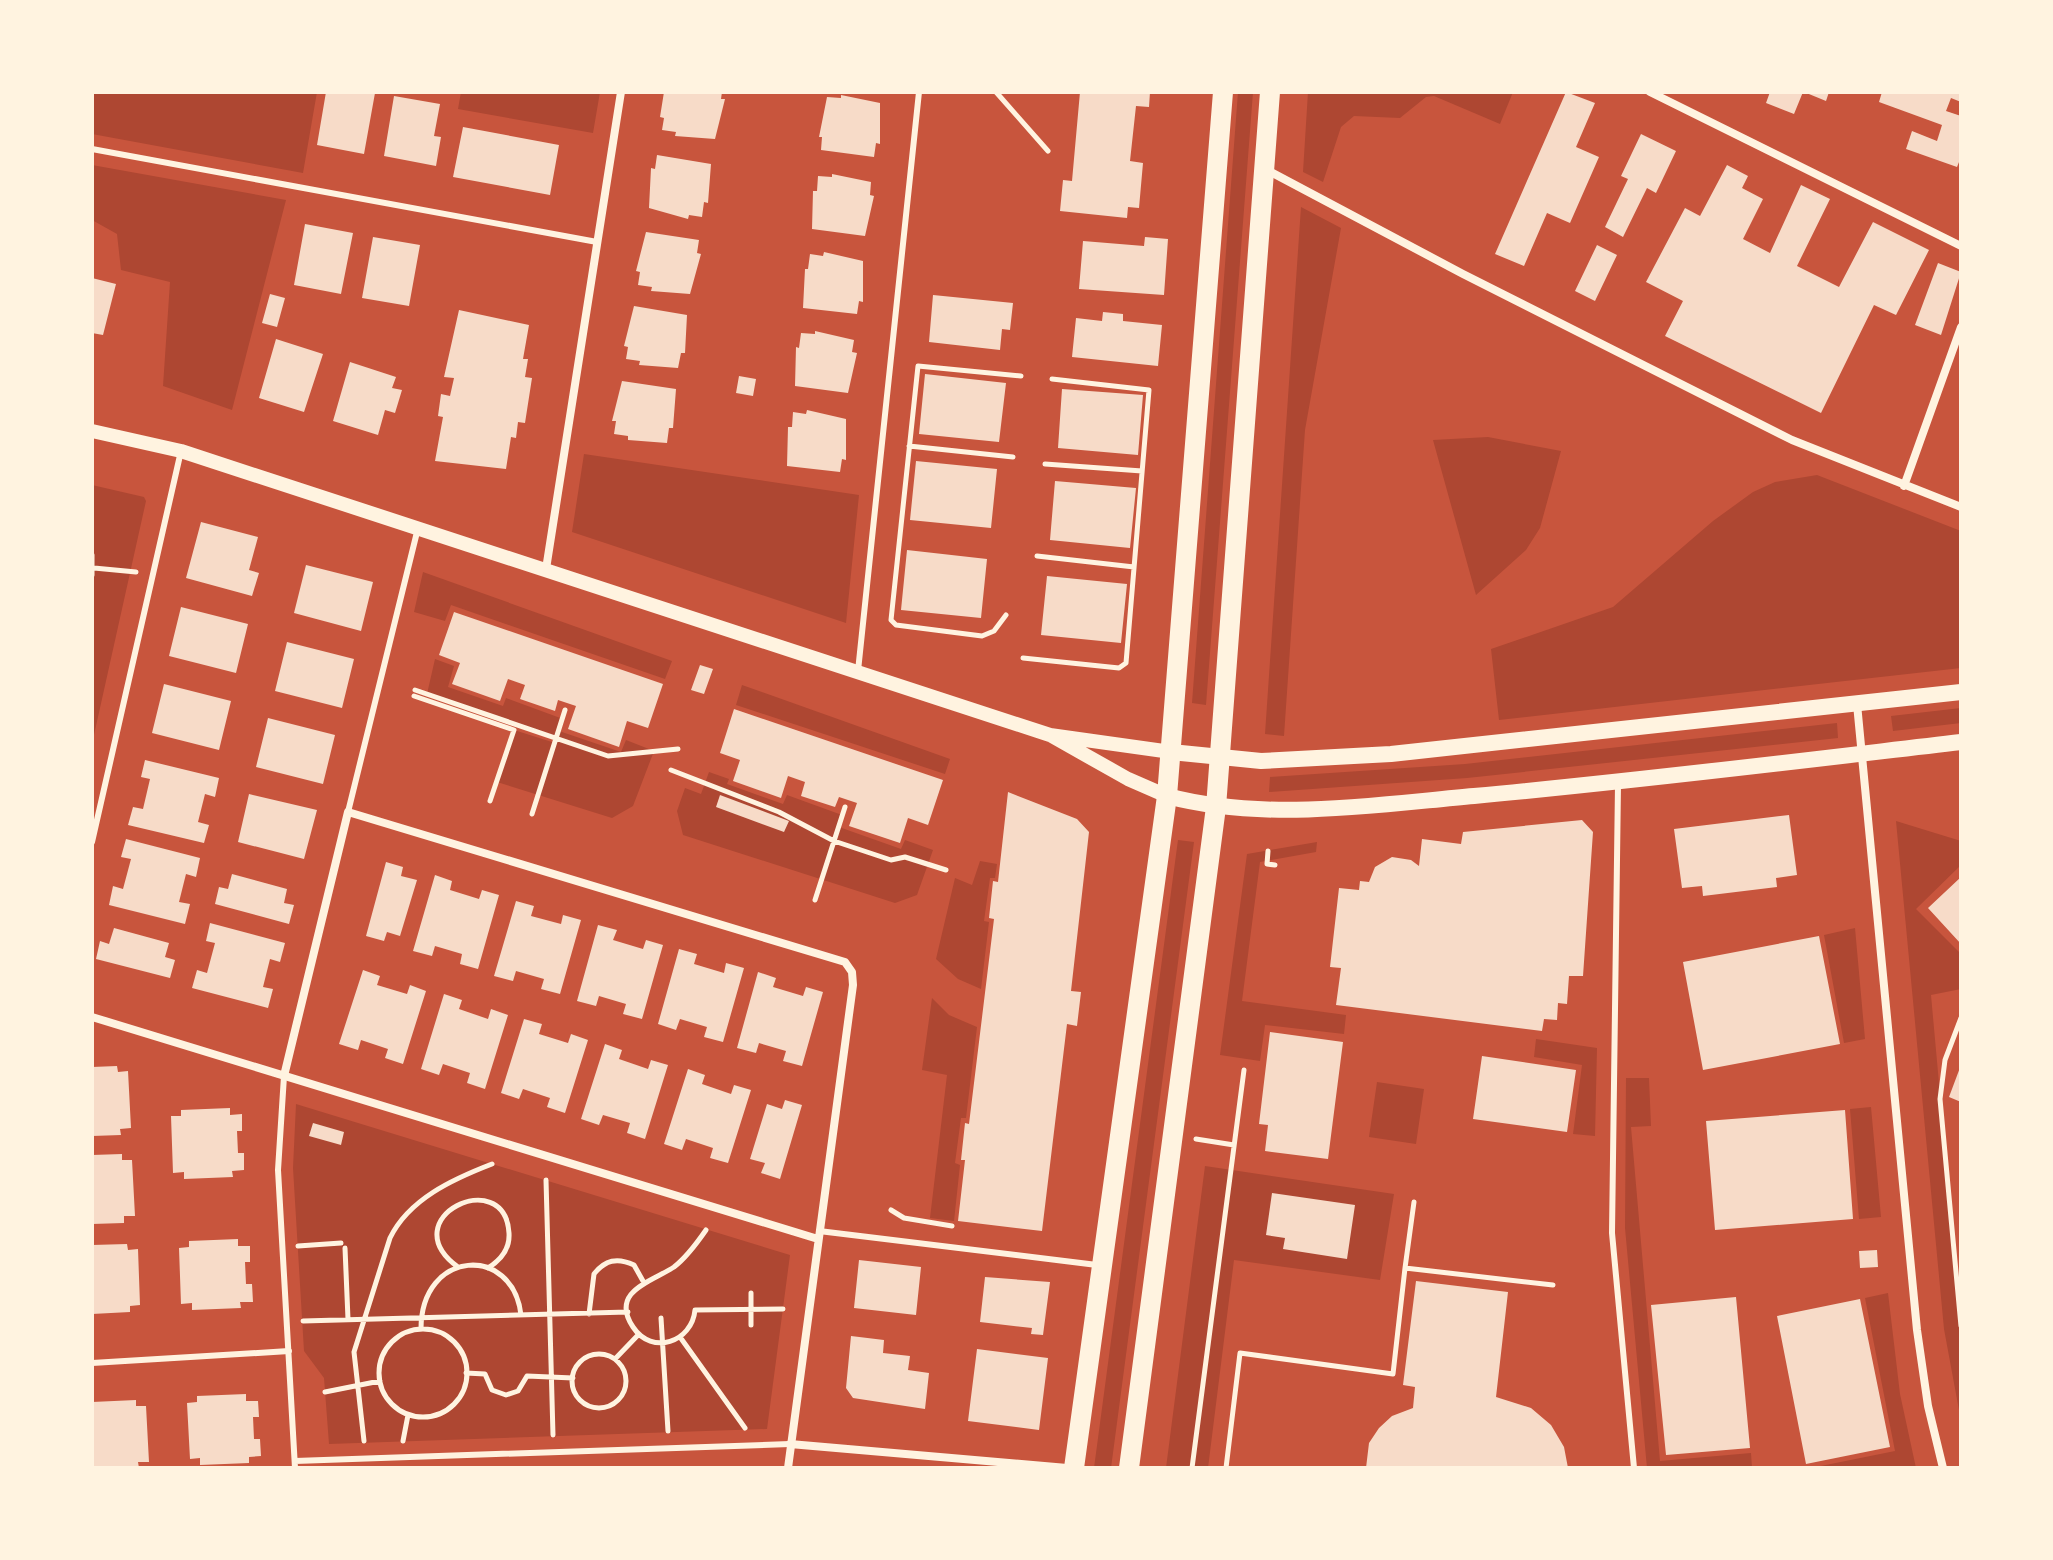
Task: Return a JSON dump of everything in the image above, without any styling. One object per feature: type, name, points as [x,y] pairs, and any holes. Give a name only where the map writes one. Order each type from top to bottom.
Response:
[{"type":"main road","points":[[1074,1468],[1167,796],[1223,92]]},
{"type":"main road","points":[[1129,1468],[1216,807],[1270,92]]},
{"type":"main road","points":[[1171,752],[1261,761],[1391,754],[1961,692]]},
{"type":"main road","points":[[1167,796],[1216,807],[1323,808],[1618,781],[1961,742]]},
{"type":"street","points":[[546,569],[621,92]]},
{"type":"street","points":[[1650,92],[1961,246]]},
{"type":"street","points":[[1264,169],[1767,428],[1961,507]]},
{"type":"street","points":[[1904,486],[1961,327]]},
{"type":"street","points":[[92,431],[181,451],[1050,735],[1171,752]]},
{"type":"street","points":[[1857,704],[1917,1330],[1928,1406],[1943,1468]]},
{"type":"street","points":[[1050,735],[1128,779],[1167,796]]},
{"type":"street","points":[[284,1076],[348,812],[825,956],[849,966],[853,985],[788,1468]]},
{"type":"street","points":[[92,1017],[818,1235]]},
{"type":"street","points":[[790,1444],[1067,1468]]},
{"type":"lane","points":[[858,671],[919,92]]},
{"type":"lane","points":[[92,149],[597,242]]},
{"type":"lane","points":[[92,842],[181,451]]},
{"type":"lane","points":[[348,812],[418,528]]},
{"type":"lane","points":[[1618,781],[1612,1233],[1634,1468]]},
{"type":"lane","points":[[284,1076],[278,1170],[295,1465],[790,1444]]},
{"type":"lane","points":[[818,1235],[1103,1266]]},
{"type":"lane","points":[[92,1363],[289,1351]]},
{"type":"path","points":[[996,92],[1048,151]]},
{"type":"path","points":[[1006,615],[994,631],[982,636],[891,623],[918,366],[1021,376]]},
{"type":"path","points":[[1023,658],[1126,666],[1149,390],[1052,379]]},
{"type":"path","points":[[909,446],[1013,457]]},
{"type":"path","points":[[1045,464],[1142,471]]},
{"type":"path","points":[[92,555],[92,575]]},
{"type":"path","points":[[1037,556],[1134,567]]},
{"type":"path","points":[[94,568],[153,573]]},
{"type":"path","points":[[490,801],[514,730],[414,693],[613,757],[633,751],[678,749]]},
{"type":"path","points":[[532,814],[565,710]]},
{"type":"path","points":[[671,770],[779,812],[834,841],[891,860],[905,857],[946,870]]},
{"type":"path","points":[[815,900],[845,807]]},
{"type":"path","points":[[1268,851],[1267,864],[1275,865]]},
{"type":"path","points":[[1961,1018],[1945,1060],[1940,1099],[1961,1326]]},
{"type":"path","points":[[1192,1468],[1244,1070]]},
{"type":"path","points":[[1193,1139],[1234,1145]]},
{"type":"path","points":[[364,1442],[354,1352],[362,1319],[397,1225],[433,1193],[492,1164]]},
{"type":"path","points":[[546,1180],[553,1436]]},
{"type":"path","points":[[421,1329],[429,1287],[441,1275],[458,1267],[488,1268],[501,1259],[507,1248],[508,1224],[493,1205],[470,1199],[449,1209],[439,1229],[442,1251],[458,1267]]},
{"type":"path","points":[[1226,1468],[1240,1353],[1393,1374],[1414,1202]]},
{"type":"path","points":[[706,1230],[674,1267],[643,1281],[633,1291],[628,1312],[639,1334],[649,1341],[662,1343],[680,1337],[692,1324],[695,1310],[783,1309]]},
{"type":"path","points":[[297,1246],[343,1246],[348,1319]]},
{"type":"path","points":[[589,1314],[594,1274],[607,1262],[625,1261],[640,1272],[643,1281]]},
{"type":"path","points":[[488,1268],[514,1289],[521,1315]]},
{"type":"path","points":[[1405,1268],[1553,1285]]},
{"type":"path","points":[[751,1293],[751,1325]]},
{"type":"path","points":[[302,1321],[628,1312]]},
{"type":"path","points":[[661,1318],[668,1432]]},
{"type":"path","points":[[421,1329],[443,1333],[454,1342],[463,1353],[466,1373],[461,1396],[451,1407],[423,1417],[408,1415],[385,1396],[379,1367],[391,1342],[402,1334],[421,1329]]},
{"type":"path","points":[[615,1359],[639,1334]]},
{"type":"path","points":[[680,1337],[746,1430]]},
{"type":"path","points":[[598,1354],[615,1359],[622,1366],[627,1384],[613,1405],[588,1406],[576,1394],[575,1369],[589,1356],[598,1354]]},
{"type":"path","points":[[466,1373],[485,1374],[492,1390],[506,1395],[518,1391],[527,1376],[573,1378]]},
{"type":"path","points":[[325,1392],[380,1381]]},
{"type":"path","points":[[403,1441],[408,1415]]},
{"type":"shaded area","points":[[92,92],[317,92],[303,173],[92,134]]},
{"type":"shaded area","points":[[461,92],[600,92],[593,133],[458,109]]},
{"type":"shaded area","points":[[1238,92],[1253,92],[1206,705],[1192,703]]},
{"type":"shaded area","points":[[1308,92],[1513,92],[1500,124],[1434,96],[1426,97],[1400,118],[1354,116],[1341,127],[1323,182],[1303,172]]},
{"type":"shaded area","points":[[92,165],[286,200],[232,410],[163,386],[170,282],[121,270],[117,234],[92,220]]},
{"type":"shaded area","points":[[1301,207],[1341,228],[1305,430],[1284,736],[1265,734]]},
{"type":"shaded area","points":[[1488,437],[1561,451],[1540,528],[1526,550],[1476,595],[1433,440]]},
{"type":"shaded area","points":[[584,454],[859,495],[846,623],[572,532]]},
{"type":"shaded area","points":[[1817,475],[1961,531],[1961,668],[1499,720],[1491,649],[1613,607],[1713,521],[1753,492],[1775,482]]},
{"type":"shaded area","points":[[92,485],[144,497],[146,501],[92,744]]},
{"type":"shaded area","points":[[423,572],[672,661],[665,679],[451,605],[445,621],[414,612]]},
{"type":"shaded area","points":[[435,659],[454,666],[448,687],[503,706],[506,698],[563,719],[559,731],[621,752],[626,740],[654,751],[633,806],[612,818],[497,782],[514,730],[555,743],[556,738],[427,694]]},
{"type":"shaded area","points":[[742,685],[950,759],[945,774],[736,705]]},
{"type":"shaded area","points":[[1961,708],[1961,723],[1893,731],[1891,716]]},
{"type":"shaded area","points":[[1837,723],[1838,738],[1467,778],[1269,792],[1270,777],[1465,764]]},
{"type":"shaded area","points":[[709,772],[729,779],[727,784],[783,804],[787,795],[842,815],[839,827],[901,849],[905,840],[933,850],[917,895],[895,903],[683,835],[677,811],[685,788],[701,794]]},
{"type":"shaded area","points":[[1896,821],[1961,841],[1961,865],[1916,909],[1961,954],[1961,989],[1931,995],[1961,1326],[1961,1421],[1944,1329]]},
{"type":"shaded area","points":[[1178,840],[1194,842],[1111,1468],[1094,1468]]},
{"type":"shaded area","points":[[1317,842],[1316,852],[1260,862],[1242,1001],[1346,1015],[1344,1034],[1265,1025],[1260,1061],[1220,1055],[1247,854]]},
{"type":"shaded area","points":[[980,861],[997,864],[995,878],[990,878],[984,921],[989,922],[981,989],[958,979],[936,959],[955,878],[972,885]]},
{"type":"shaded area","points":[[1855,928],[1865,1039],[1844,1043],[1824,935]]},
{"type":"shaded area","points":[[932,998],[949,1015],[977,1027],[966,1118],[961,1118],[955,1163],[960,1165],[954,1221],[930,1218],[947,1075],[922,1070]]},
{"type":"shaded area","points":[[1536,1039],[1597,1048],[1595,1136],[1573,1134],[1582,1065],[1534,1057]]},
{"type":"shaded area","points":[[1626,1078],[1649,1078],[1651,1126],[1631,1127],[1660,1461],[1751,1453],[1752,1468],[1647,1468],[1625,1228]]},
{"type":"shaded area","points":[[1377,1082],[1424,1089],[1416,1144],[1369,1137]]},
{"type":"shaded area","points":[[296,1104],[790,1255],[767,1429],[329,1444],[324,1378],[304,1351],[293,1168]]},
{"type":"shaded area","points":[[1871,1107],[1881,1217],[1859,1219],[1850,1109]]},
{"type":"shaded area","points":[[1205,1166],[1394,1194],[1380,1280],[1234,1260],[1208,1468],[1166,1468]]},
{"type":"shaded area","points":[[1888,1293],[1900,1394],[1916,1468],[1811,1468],[1895,1451],[1865,1298]]},
{"type":"building","points":[[326,92],[375,93],[364,154],[317,145]]},
{"type":"building","points":[[664,92],[722,92],[721,99],[725,99],[715,139],[675,136],[676,132],[662,130],[664,118],[660,117]]},
{"type":"building","points":[[1080,92],[1150,92],[1149,107],[1136,106],[1130,161],[1143,163],[1139,208],[1128,207],[1127,218],[1060,211],[1063,180],[1072,181]]},
{"type":"building","points":[[1566,92],[1595,103],[1576,147],[1599,157],[1570,223],[1547,213],[1524,266],[1495,254]]},
{"type":"building","points":[[1770,92],[1803,92],[1794,114],[1766,103]]},
{"type":"building","points":[[1804,92],[1829,92],[1826,101]]},
{"type":"building","points":[[1882,92],[1961,92],[1961,102],[1951,98],[1946,111],[1961,116],[1961,157],[1957,167],[1906,149],[1912,131],[1937,141],[1942,125],[1879,102]]},
{"type":"building","points":[[841,95],[880,103],[880,144],[876,143],[874,157],[821,150],[822,137],[819,137],[827,97],[841,98]]},
{"type":"building","points":[[394,96],[440,104],[434,136],[441,137],[436,166],[384,156]]},
{"type":"building","points":[[463,127],[559,145],[550,195],[453,177]]},
{"type":"building","points":[[1641,134],[1676,151],[1656,193],[1647,188],[1623,237],[1605,227],[1628,179],[1621,176]]},
{"type":"building","points":[[657,155],[711,164],[708,203],[704,202],[702,217],[689,215],[688,219],[649,208],[651,168],[655,169]]},
{"type":"building","points":[[1727,165],[1748,176],[1742,188],[1763,199],[1743,239],[1770,253],[1801,185],[1830,199],[1797,266],[1839,287],[1873,222],[1929,250],[1896,315],[1874,305],[1821,413],[1665,336],[1683,301],[1646,282],[1685,208],[1700,216]]},
{"type":"building","points":[[832,174],[871,182],[870,195],[874,196],[865,236],[812,229],[813,191],[817,191],[818,176],[832,177]]},
{"type":"building","points":[[305,224],[353,233],[341,294],[294,285]]},
{"type":"building","points":[[646,232],[699,240],[697,253],[701,254],[690,294],[651,291],[652,287],[638,285],[640,272],[636,271]]},
{"type":"building","points":[[373,237],[420,245],[409,306],[362,298]]},
{"type":"building","points":[[1145,237],[1168,239],[1164,295],[1079,289],[1083,241],[1144,246]]},
{"type":"building","points":[[1597,245],[1617,255],[1595,301],[1575,291]]},
{"type":"building","points":[[824,252],[863,261],[863,302],[859,301],[857,314],[803,308],[805,269],[808,269],[810,254],[823,256]]},
{"type":"building","points":[[1938,263],[1961,272],[1941,335],[1915,325]]},
{"type":"building","points":[[92,278],[116,284],[103,335],[92,333]]},
{"type":"building","points":[[270,294],[285,298],[277,327],[262,323]]},
{"type":"building","points":[[933,295],[1013,303],[1010,330],[1002,329],[1000,350],[929,342]]},
{"type":"building","points":[[634,306],[687,315],[685,353],[681,353],[678,368],[639,365],[640,361],[626,359],[628,347],[624,346]]},
{"type":"building","points":[[459,310],[529,325],[523,359],[528,359],[525,377],[532,378],[525,423],[518,422],[516,438],[511,437],[506,469],[435,461],[443,417],[438,416],[441,394],[450,396],[454,378],[444,377]]},
{"type":"building","points":[[1103,312],[1123,314],[1123,321],[1162,325],[1158,366],[1072,357],[1076,318],[1102,321]]},
{"type":"building","points":[[815,331],[854,340],[852,352],[857,353],[848,393],[795,386],[796,347],[799,348],[801,333],[815,334]]},
{"type":"building","points":[[276,339],[323,354],[304,412],[259,398]]},
{"type":"building","points":[[350,362],[396,377],[392,388],[402,390],[395,413],[385,410],[378,435],[333,421]]},
{"type":"building","points":[[925,374],[1006,383],[999,442],[919,434]]},
{"type":"building","points":[[739,376],[756,379],[753,396],[736,393]]},
{"type":"building","points":[[622,381],[676,389],[673,428],[669,428],[667,443],[628,440],[628,436],[614,434],[616,421],[612,421]]},
{"type":"building","points":[[1062,389],[1143,395],[1138,455],[1058,448]]},
{"type":"building","points":[[807,410],[846,419],[846,460],[842,459],[840,472],[787,466],[788,427],[792,427],[793,412],[806,414]]},
{"type":"building","points":[[916,461],[997,469],[991,528],[910,520]]},
{"type":"building","points":[[1055,481],[1136,488],[1130,548],[1050,540]]},
{"type":"building","points":[[201,522],[258,537],[249,570],[259,573],[252,596],[186,578]]},
{"type":"building","points":[[907,550],[987,559],[981,618],[901,610]]},
{"type":"building","points":[[306,565],[373,582],[361,631],[294,613]]},
{"type":"building","points":[[1047,576],[1127,584],[1121,643],[1041,635]]},
{"type":"building","points":[[181,607],[248,624],[236,673],[169,656]]},
{"type":"building","points":[[454,612],[663,684],[648,728],[627,721],[619,747],[568,729],[576,706],[558,700],[555,711],[520,699],[525,685],[508,679],[500,701],[452,684],[460,663],[439,655]]},
{"type":"building","points":[[287,642],[354,659],[342,708],[275,691]]},
{"type":"building","points":[[700,665],[713,669],[704,694],[691,690]]},
{"type":"building","points":[[164,684],[231,701],[219,750],[152,733]]},
{"type":"building","points":[[734,709],[943,780],[928,825],[908,818],[900,843],[849,826],[857,803],[839,797],[835,807],[801,796],[805,782],[788,776],[781,798],[733,781],[740,760],[720,753]]},
{"type":"building","points":[[268,718],[335,735],[323,784],[256,767]]},
{"type":"building","points":[[145,760],[219,778],[215,797],[205,794],[198,822],[209,825],[204,843],[128,825],[133,807],[143,809],[150,779],[141,777]]},
{"type":"building","points":[[1008,792],[1077,819],[1089,832],[1071,991],[1081,992],[1077,1026],[1067,1024],[1042,1231],[958,1221],[965,1160],[961,1160],[965,1123],[969,1124],[994,919],[989,918],[993,881],[998,882]]},
{"type":"building","points":[[249,794],[317,810],[304,859],[238,842]]},
{"type":"building","points":[[720,795],[789,821],[784,832],[716,807]]},
{"type":"building","points":[[1789,815],[1797,875],[1776,878],[1777,887],[1703,896],[1702,886],[1682,888],[1674,829]]},
{"type":"building","points":[[1582,820],[1593,832],[1583,976],[1569,976],[1567,1004],[1558,1003],[1557,1020],[1544,1019],[1542,1031],[1336,1005],[1341,968],[1330,967],[1339,888],[1359,890],[1360,881],[1369,882],[1375,867],[1392,857],[1411,860],[1419,866],[1422,839],[1461,844],[1463,832]]},
{"type":"building","points":[[126,839],[200,858],[196,877],[186,874],[179,902],[190,904],[185,924],[109,905],[113,886],[123,889],[131,859],[121,857]]},
{"type":"building","points":[[386,862],[403,867],[401,876],[417,880],[400,936],[387,932],[384,941],[366,936]]},
{"type":"building","points":[[232,874],[287,889],[284,903],[294,905],[289,924],[215,904],[219,887],[228,889]]},
{"type":"building","points":[[435,875],[452,881],[450,890],[479,899],[482,890],[499,895],[478,969],[460,964],[462,954],[435,946],[432,956],[413,951]]},
{"type":"building","points":[[1961,877],[1961,944],[1928,908]]},
{"type":"building","points":[[516,901],[534,906],[531,916],[561,924],[563,915],[581,920],[560,994],[541,989],[544,979],[516,971],[513,981],[494,976]]},
{"type":"building","points":[[210,923],[285,943],[280,962],[270,959],[263,987],[273,989],[268,1008],[192,988],[197,970],[207,973],[215,943],[206,941]]},
{"type":"building","points":[[598,925],[617,930],[613,940],[643,949],[646,940],[663,945],[642,1019],[623,1014],[626,1004],[599,996],[596,1006],[577,1001]]},
{"type":"building","points":[[114,928],[169,943],[165,957],[175,960],[170,978],[96,959],[100,941],[109,944]]},
{"type":"building","points":[[1819,936],[1840,1044],[1703,1070],[1683,962]]},
{"type":"building","points":[[679,949],[697,954],[694,964],[724,973],[726,963],[744,968],[723,1042],[704,1037],[707,1027],[680,1019],[676,1030],[658,1024]]},
{"type":"building","points":[[363,970],[380,976],[377,985],[407,994],[410,985],[426,991],[403,1064],[385,1058],[388,1049],[361,1040],[358,1050],[339,1044]]},
{"type":"building","points":[[758,972],[776,978],[773,987],[803,996],[806,987],[823,992],[802,1066],[783,1061],[786,1051],[759,1043],[756,1053],[737,1048]]},
{"type":"building","points":[[444,994],[462,1000],[459,1009],[488,1019],[491,1009],[508,1015],[485,1089],[467,1083],[470,1073],[443,1064],[439,1075],[421,1069]]},
{"type":"building","points":[[524,1019],[542,1024],[539,1034],[568,1043],[571,1034],[588,1040],[565,1113],[547,1107],[550,1098],[523,1089],[519,1099],[501,1093]]},
{"type":"building","points":[[1270,1032],[1343,1042],[1328,1159],[1265,1151],[1268,1125],[1259,1124]]},
{"type":"building","points":[[605,1044],[622,1050],[619,1059],[648,1069],[651,1060],[668,1065],[645,1139],[627,1133],[630,1123],[603,1115],[599,1125],[581,1119]]},
{"type":"building","points":[[1482,1056],[1576,1070],[1567,1132],[1473,1119]]},
{"type":"building","points":[[1961,1065],[1961,1102],[1949,1097]]},
{"type":"building","points":[[117,1066],[118,1072],[128,1071],[131,1128],[120,1129],[121,1135],[92,1136],[92,1067]]},
{"type":"building","points":[[688,1069],[705,1075],[702,1084],[731,1094],[734,1085],[751,1090],[728,1163],[710,1158],[713,1148],[686,1139],[682,1150],[664,1144]]},
{"type":"building","points":[[785,1100],[802,1105],[780,1179],[761,1173],[765,1163],[750,1159],[767,1104],[782,1109]]},
{"type":"building","points":[[230,1108],[230,1115],[242,1114],[242,1131],[237,1131],[238,1153],[244,1153],[244,1170],[232,1171],[233,1177],[184,1179],[184,1172],[173,1173],[171,1116],[181,1116],[181,1110]]},
{"type":"building","points":[[1845,1110],[1853,1219],[1715,1230],[1706,1121]]},
{"type":"building","points":[[313,1123],[344,1132],[341,1145],[309,1136]]},
{"type":"building","points":[[122,1154],[122,1160],[132,1160],[135,1216],[124,1216],[124,1223],[92,1224],[92,1155]]},
{"type":"building","points":[[1272,1193],[1355,1205],[1347,1259],[1283,1249],[1285,1238],[1266,1235]]},
{"type":"building","points":[[238,1239],[238,1246],[250,1246],[250,1262],[245,1262],[246,1284],[252,1284],[253,1302],[240,1302],[241,1308],[192,1310],[192,1303],[181,1304],[179,1248],[189,1247],[189,1241]]},
{"type":"building","points":[[127,1244],[128,1250],[138,1249],[140,1305],[130,1306],[130,1312],[92,1314],[92,1245]]},
{"type":"building","points":[[1877,1250],[1878,1267],[1860,1268],[1859,1251]]},
{"type":"building","points":[[859,1260],[921,1267],[916,1315],[854,1308]]},
{"type":"building","points":[[985,1277],[1050,1282],[1043,1335],[1031,1334],[1032,1328],[980,1322]]},
{"type":"building","points":[[1416,1281],[1508,1292],[1496,1397],[1531,1408],[1551,1425],[1564,1447],[1568,1468],[1366,1468],[1369,1443],[1379,1428],[1392,1416],[1413,1408],[1415,1387],[1403,1385]]},
{"type":"building","points":[[1736,1297],[1750,1448],[1666,1455],[1651,1305]]},
{"type":"building","points":[[1860,1299],[1890,1447],[1806,1464],[1777,1316]]},
{"type":"building","points":[[851,1336],[884,1340],[883,1353],[910,1356],[908,1370],[929,1373],[925,1409],[853,1398],[846,1388]]},
{"type":"building","points":[[977,1349],[1048,1358],[1039,1430],[968,1421]]},
{"type":"building","points":[[246,1394],[246,1401],[258,1401],[259,1417],[253,1417],[254,1439],[260,1439],[261,1456],[249,1457],[249,1463],[200,1465],[200,1458],[190,1459],[187,1403],[197,1402],[197,1396]]},
{"type":"building","points":[[136,1400],[136,1406],[146,1406],[149,1462],[138,1462],[139,1468],[92,1468],[92,1402]]}]
